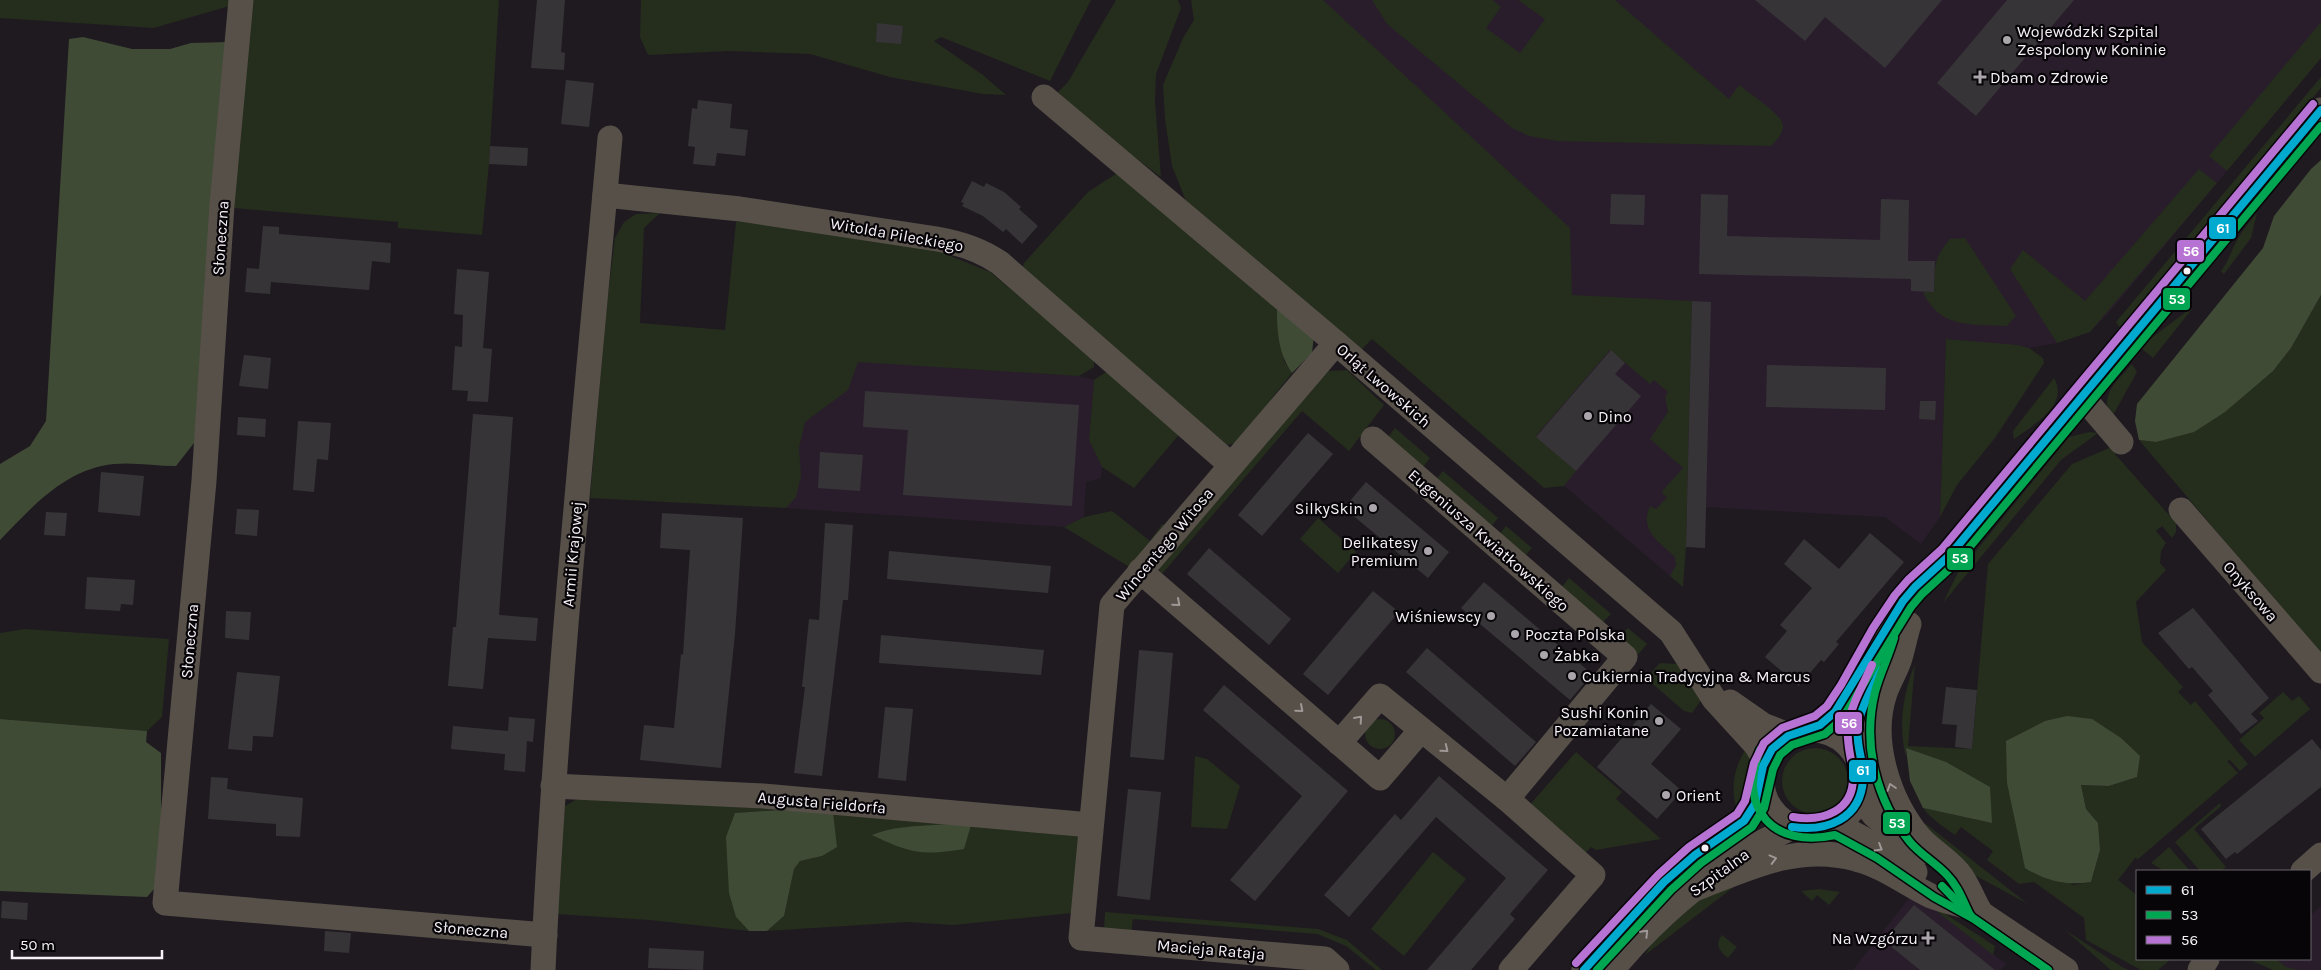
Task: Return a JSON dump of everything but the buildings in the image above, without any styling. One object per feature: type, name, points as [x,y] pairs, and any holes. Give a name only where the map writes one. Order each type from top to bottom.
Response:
[{"type":"street","name":"Słoneczna","points":[[241,0],[222,204],[204,481],[165,903],[544,935]]},
{"type":"street","name":"Orląt Lwowskich","points":[[1044,97],[1336,343],[1671,632],[1714,699],[1756,745],[1765,760]]},
{"type":"street","points":[[1814,729],[1835,713],[1888,623],[1918,584],[1940,567],[2321,110]]},
{"type":"street","name":"Armii Krajowej","points":[[543,970],[553,786],[610,138]]},
{"type":"street","name":"Witolda Pileckiego","points":[[605,195],[740,209],[936,239],[962,244],[984,252],[1000,263],[1231,465]]},
{"type":"street","name":"Wincentego Witosa","points":[[1081,938],[1112,605],[1336,343]]},
{"type":"street","points":[[2082,396],[2121,442]]},
{"type":"street","name":"Eugeniusza Kwiatkowskiego","points":[[1373,439],[1625,657],[1507,799]]},
{"type":"street","name":"Onyksowa","points":[[2181,510],[2321,671]]},
{"type":"street","points":[[1940,567],[1929,594],[1883,665],[1860,717],[1857,742],[1868,807],[1874,815],[1943,872],[1979,910]]},
{"type":"street","points":[[1140,571],[1380,778],[1421,730]]},
{"type":"street","points":[[1908,624],[1899,660],[1885,694],[1880,719],[1880,744],[1885,769],[1893,794],[1906,819],[1934,852],[1960,874],[1979,910]]},
{"type":"street","name":"Orląt Lwowskich","points":[[1707,687],[1763,725],[1788,735]]},
{"type":"street","points":[[1339,742],[1380,696],[1507,799],[1593,875],[1511,970]]},
{"type":"street","points":[[1814,729],[1830,732],[1844,741],[1855,752],[1862,776],[1854,808],[1836,824],[1814,830],[1792,826],[1780,819],[1770,808],[1761,786],[1765,760],[1775,746],[1788,735],[1801,730],[1814,729]]},
{"type":"street","name":"Augusta Fieldorfa","points":[[553,786],[763,796],[1091,825]]},
{"type":"street","name":"Szpitalna","points":[[1584,970],[1641,907],[1676,872],[1705,848],[1745,821],[1754,808],[1761,786]]},
{"type":"street","points":[[1836,824],[1882,849],[1940,889],[1979,910],[2066,970]]},
{"type":"street","name":"Szpitalna","points":[[1612,970],[1649,929],[1695,888],[1753,848],[1792,826]]},
{"type":"street","points":[[1695,888],[1760,862],[1807,853],[1856,859],[1892,873],[1932,896],[1979,910]]},
{"type":"street","points":[[2304,870],[2321,855]]},
{"type":"street","name":"Macieja Rataja","points":[[1081,938],[1325,959],[1337,970]]},
{"type":"shaded area","points":[[1323,0],[2321,0],[2321,58],[2112,309],[2090,332],[2057,343],[2029,348],[1946,339],[1940,517],[1921,544],[1885,517],[1687,506],[1683,587],[1514,443],[1572,295]]},
{"type":"shaded area","points":[[794,357],[1079,376],[1094,380],[1089,440],[1102,467],[1101,478],[1086,482],[1084,517],[1064,527],[786,508]]},
{"type":"shaded area","points":[[1913,893],[2006,964],[2001,970],[1853,970]]},
{"type":"shaded area","points":[[2321,906],[2321,970],[2292,970],[2277,960],[2311,960],[2311,915]]},
{"type":"green space","points":[[0,0],[236,0],[236,4],[154,28],[0,18]]},
{"type":"green space","points":[[248,0],[499,0],[489,164],[482,235],[398,228],[398,222],[234,208]]},
{"type":"green space","points":[[641,0],[1091,0],[1050,81],[941,37],[934,41],[983,75],[1006,95],[983,94],[890,77],[810,54],[728,51],[648,55],[640,37]]},
{"type":"green space","points":[[1116,0],[1178,0],[1181,8],[1156,74],[1155,101],[1161,177],[1089,123],[1058,92],[1068,82]]},
{"type":"green space","points":[[1191,0],[1323,0],[1570,228],[1572,295],[1692,301],[1686,547],[1683,587],[1670,576],[1676,565],[1675,557],[1652,535],[1647,522],[1650,506],[1656,509],[1667,497],[1662,493],[1663,490],[1683,468],[1650,439],[1668,412],[1665,397],[1668,392],[1654,380],[1650,384],[1610,350],[1536,436],[1576,471],[1564,486],[1544,488],[1372,339],[1361,350],[1186,201],[1172,166],[1165,119],[1163,85],[1183,38],[1194,20]]},
{"type":"green space","points":[[1372,0],[1493,0],[1501,7],[1486,28],[1520,53],[1545,19],[1518,0],[1615,0],[1729,99],[1739,85],[1765,104],[1782,121],[1782,132],[1771,146],[1557,141],[1529,136],[1512,128],[1387,24]]},
{"type":"green space","points":[[2321,22],[2321,58],[2227,171],[2209,156]]},
{"type":"green space","points":[[83,37],[132,49],[170,49],[191,43],[229,42],[201,434],[176,466],[114,464],[96,467],[80,473],[37,503],[0,540],[0,464],[30,446],[46,421],[69,39]]},
{"type":"green space","points":[[2321,77],[2321,88],[2120,328],[2116,322]]},
{"type":"green space","points":[[2321,160],[2321,295],[2291,348],[2273,371],[2225,412],[2194,432],[2156,442],[2139,440],[2135,421],[2137,404],[2263,248],[2274,216],[2311,169]]},
{"type":"green space","points":[[2199,169],[2217,183],[2090,332],[2057,343],[2010,269],[2023,250],[2085,301]]},
{"type":"green space","points":[[1122,170],[1277,307],[1284,361],[1292,373],[1236,443],[1227,445],[1021,273],[1024,263],[1088,192]]},
{"type":"green space","points":[[660,213],[644,228],[640,323],[725,330],[736,222],[749,220],[936,250],[990,272],[1094,357],[1094,367],[1079,376],[858,362],[848,390],[805,422],[799,448],[801,476],[796,497],[786,508],[590,498],[605,320],[615,238],[624,222],[636,214]]},
{"type":"green space","points":[[2257,213],[2251,238],[2224,274],[2221,271],[2228,261],[2236,242]]},
{"type":"green space","points":[[1965,238],[2016,316],[2007,326],[1969,324],[1948,318],[1938,313],[1923,292],[1934,292],[1936,264],[1944,246],[1950,239]]},
{"type":"green space","points":[[2321,295],[2321,655],[2139,440],[2156,442],[2273,370],[2291,348]]},
{"type":"green space","points":[[1277,307],[1314,335],[1312,353],[1292,373],[1281,350]]},
{"type":"green space","points":[[2191,308],[2153,358],[2142,349],[2150,339]]},
{"type":"green space","points":[[1946,339],[2018,345],[2029,348],[2043,358],[2044,363],[1995,438],[1957,485],[1940,517]]},
{"type":"green space","points":[[2132,364],[2137,372],[2112,417],[2108,409],[2108,395],[2116,382]]},
{"type":"green space","points":[[1347,370],[1384,405],[1349,451],[1302,411],[1162,574],[1159,570],[1160,564],[1323,375],[1329,371]]},
{"type":"green space","points":[[1106,372],[1120,375],[1183,430],[1134,488],[1102,467],[1089,440],[1094,380]]},
{"type":"green space","points":[[2054,378],[2058,388],[2053,406],[2039,421],[2014,439],[2013,431]]},
{"type":"green space","points":[[1395,428],[1430,458],[1420,471],[1385,441]]},
{"type":"green space","points":[[2089,432],[2098,433],[2061,460],[1943,603],[1957,574],[2069,437]]},
{"type":"green space","points":[[2114,446],[2115,454],[2176,523],[2176,532],[2172,538],[2162,526],[2156,531],[2166,543],[2161,551],[2160,563],[2166,570],[2136,602],[2142,642],[2183,687],[2178,692],[2191,705],[2195,701],[2248,764],[2240,771],[2230,760],[2227,761],[2238,773],[2137,860],[2136,857],[2118,880],[2136,894],[2136,960],[2170,960],[2158,970],[2141,970],[2086,940],[2084,918],[2034,882],[2019,884],[1987,860],[1993,851],[1961,827],[1955,835],[1923,808],[1992,823],[1906,748],[1906,757],[1902,733],[1907,686],[1915,664],[1908,746],[1972,749],[1988,564],[2072,464]],"holes":[[[2137,777],[2109,786],[2081,785],[2086,809],[2098,823],[2100,850],[2091,882],[2072,885],[2013,806],[2007,783]]]},
{"type":"green space","points":[[1443,471],[1498,518],[1489,529],[1434,482]]},
{"type":"green space","points":[[1112,511],[1150,541],[1162,524],[1166,526],[1131,568],[1064,527],[1084,517]]},
{"type":"green space","points":[[1318,518],[1356,552],[1338,573],[1300,539]]},
{"type":"green space","points":[[1506,526],[1532,548],[1524,557],[1498,536]]},
{"type":"green space","points":[[1569,578],[1611,614],[1602,623],[1561,588]]},
{"type":"green space","points":[[1628,628],[1647,644],[1632,662],[1619,637]]},
{"type":"green space","points":[[25,629],[169,639],[162,717],[147,731],[0,719],[0,633]]},
{"type":"green space","points":[[1660,663],[1677,664],[1702,699],[1692,713],[1684,711],[1646,678]]},
{"type":"green space","points":[[2283,692],[2292,701],[2299,696],[2310,709],[2255,757],[2239,740],[2264,718],[2259,713]]},
{"type":"green space","points":[[2067,716],[2092,719],[2121,738],[2140,756],[2137,777],[2109,786],[2081,785],[2086,809],[2098,823],[2100,850],[2091,882],[2065,883],[2041,876],[2025,868],[2007,783],[2006,741],[2045,721]]},
{"type":"green space","points":[[0,719],[147,731],[146,742],[161,753],[161,881],[147,897],[0,891]]},
{"type":"green space","points":[[1380,719],[1391,723],[1395,734],[1391,745],[1380,749],[1369,745],[1365,734],[1369,723]]},
{"type":"green space","points":[[1747,747],[1753,766],[1753,774],[1750,790],[1739,816],[1734,797],[1734,780],[1738,763]]},
{"type":"green space","points":[[1815,748],[1828,750],[1843,763],[1846,768],[1848,781],[1846,794],[1833,809],[1828,812],[1815,814],[1802,812],[1787,799],[1784,794],[1782,781],[1784,768],[1797,753],[1802,750]]},
{"type":"green space","points":[[1906,748],[1946,762],[1990,787],[1992,823],[1923,808],[1910,781]]},
{"type":"green space","points":[[1576,752],[1622,792],[1616,799],[1661,839],[1596,850],[1591,847],[1582,857],[1527,808]]},
{"type":"green space","points":[[1195,756],[1207,759],[1240,786],[1227,829],[1191,827]]},
{"type":"green space","points":[[584,795],[780,810],[735,813],[736,917],[749,931],[650,920],[555,914],[565,806]]},
{"type":"green space","points":[[2220,803],[2221,806],[2194,829],[2226,867],[2222,870],[2199,870],[2175,842]]},
{"type":"green space","points":[[780,810],[833,813],[837,847],[822,856],[800,861],[794,869],[784,916],[767,931],[749,931],[736,917],[729,893],[726,837],[735,813]]},
{"type":"green space","points":[[833,813],[1072,827],[1078,837],[1072,913],[953,925],[907,922],[767,931],[784,916],[794,869],[800,861],[822,856]]},
{"type":"green space","points":[[968,822],[971,825],[964,849],[950,851],[916,851],[896,846],[872,835],[907,827]]},
{"type":"green space","points":[[1926,824],[2028,904],[1967,871],[1922,827]]},
{"type":"green space","points":[[2169,847],[2189,870],[2162,870],[2151,863]]},
{"type":"green space","points":[[1433,852],[1466,879],[1404,956],[1371,929]]},
{"type":"green space","points":[[1752,873],[1645,955],[1659,932],[1673,919],[1706,896]]},
{"type":"green space","points":[[1819,889],[1840,892],[1829,905],[1817,895],[1812,901],[1801,891]]},
{"type":"green space","points":[[1913,893],[1995,946],[1993,955]]},
{"type":"green space","points":[[1105,912],[1318,929],[1347,940],[1382,970],[1376,970],[1346,946],[1317,934],[1133,919],[1131,934],[1104,931]]},
{"type":"green space","points":[[2065,930],[2122,967],[2129,970],[2111,970]]},
{"type":"green space","points":[[1722,935],[1737,947],[1728,958],[1718,945]]},
{"type":"green space","points":[[2250,960],[2277,960],[2286,967],[2298,970],[2273,970]]},
{"type":"transit line","name":"56","points":[[1576,963],[1658,875],[1689,847],[1737,814],[1745,801],[1754,763],[1764,743],[1782,728],[1815,716],[1827,706],[1873,628],[1895,595],[1908,580],[1942,549],[2313,104]]},
{"type":"transit line","name":"61","points":[[1584,970],[1664,882],[1695,855],[1744,821],[1755,804],[1763,766],[1772,749],[1788,736],[1820,725],[1835,712],[1903,601],[1915,587],[1950,555],[2321,110]]},
{"type":"transit line","name":"53","points":[[1597,970],[1671,890],[1701,863],[1752,827],[1764,808],[1773,769],[1780,755],[1792,745],[1825,734],[1842,719],[1911,607],[1922,594],[1958,561],[2321,126]]},
{"type":"transit line","name":"53","points":[[1894,638],[1877,685],[1871,712],[1871,752],[1875,771],[1888,808],[1898,826],[1914,847],[1951,879],[1970,915]]},
{"type":"transit line","name":"56","points":[[1793,817],[1815,818],[1835,812],[1848,798],[1852,788],[1853,776],[1848,726],[1855,703],[1872,665]]},
{"type":"transit line","name":"61","points":[[1792,827],[1805,828],[1829,825],[1840,820],[1856,804],[1861,793],[1863,779],[1857,733],[1858,726],[1864,704],[1881,669]]},
{"type":"transit line","name":"53","points":[[1760,750],[1754,771],[1753,790],[1758,807],[1766,820],[1778,830],[1794,836],[1813,838],[1835,835],[1877,858],[1934,897],[1974,919],[2048,970]]},
{"type":"transit line","name":"53","points":[[1942,886],[1973,918],[2048,970]]},
{"type":"place","name":"Wojewódzki Szpital Zespolony w Koninie","points":[[2007,40]]},
{"type":"place","name":"Dbam o Zdrowie","points":[[1980,77]]},
{"type":"place","name":"Dino","points":[[1588,416]]},
{"type":"place","name":"SilkySkin","points":[[1373,508]]},
{"type":"place","name":"Delikatesy Premium","points":[[1428,551]]},
{"type":"place","name":"Wiśniewscy","points":[[1491,616]]},
{"type":"place","name":"Poczta Polska","points":[[1515,634]]},
{"type":"place","name":"Żabka","points":[[1544,655]]},
{"type":"place","name":"Cukiernia Tradycyjna & Marcus","points":[[1572,676]]},
{"type":"place","name":"Sushi Konin Pozamiatane","points":[[1659,721]]},
{"type":"place","name":"Orient","points":[[1666,795]]},
{"type":"place","name":"Na Wzgórzu","points":[[1928,938]]}]
